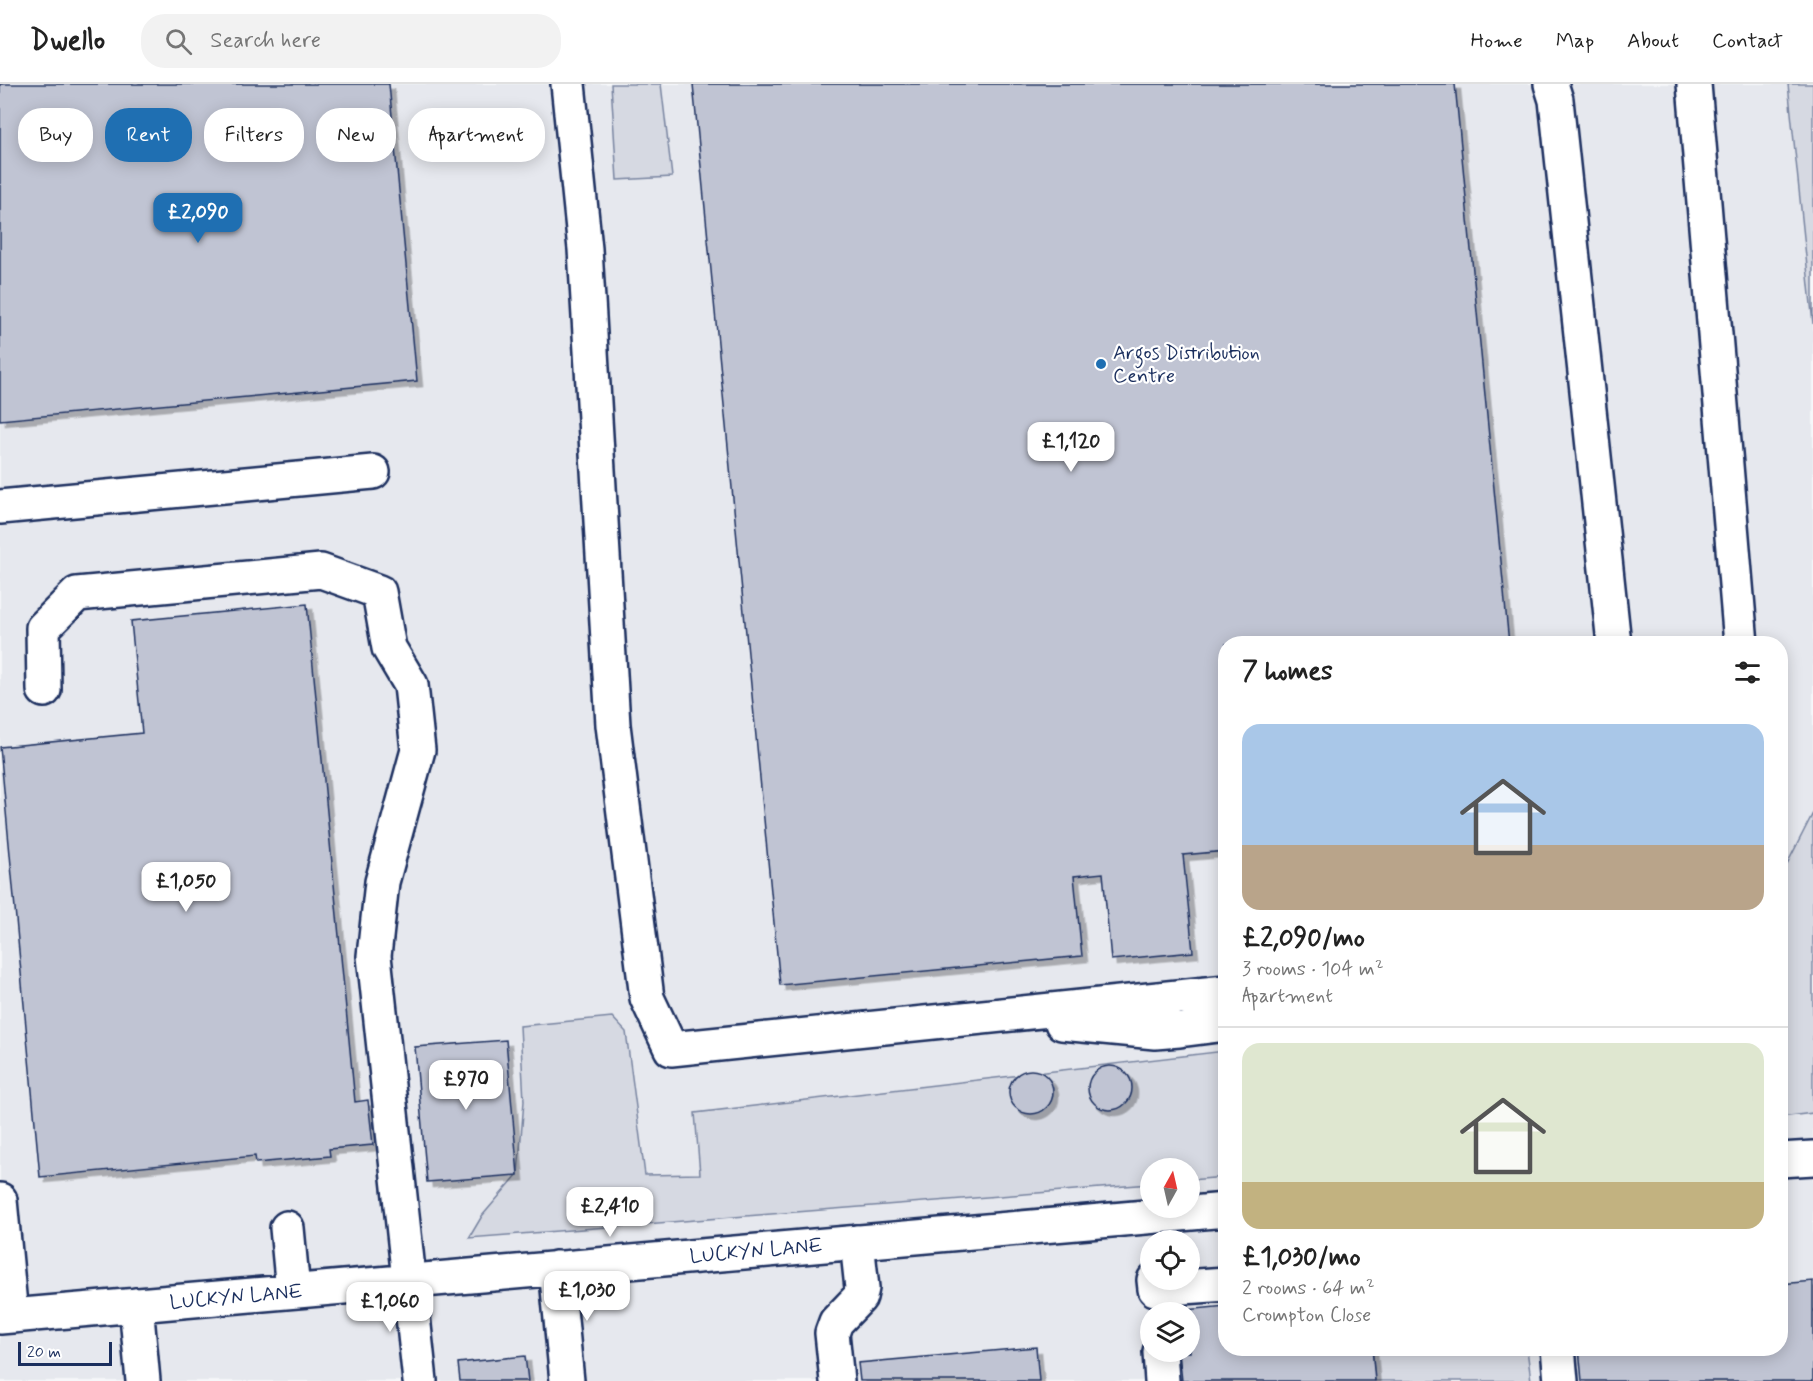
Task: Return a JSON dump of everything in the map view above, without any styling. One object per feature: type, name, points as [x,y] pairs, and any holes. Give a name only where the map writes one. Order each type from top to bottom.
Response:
[{"type":"street","points":[[568,84],[585,249],[613,725],[647,998],[671,1049],[1218,993]]},
{"type":"street","points":[[1551,84],[1556,100],[1613,636]]},
{"type":"street","points":[[1694,84],[1740,636]]},
{"type":"street","points":[[0,507],[373,472]]},
{"type":"street","points":[[44,690],[43,628],[77,594],[321,571],[379,592],[389,648],[411,685],[418,750],[382,882],[374,956],[420,1381]]},
{"type":"street","points":[[984,1017],[1155,1032],[1218,1025]]},
{"type":"street","points":[[1788,1160],[1813,1158]]},
{"type":"street","points":[[0,1200],[5,1317]]},
{"type":"street","name":"LUCKYN LANE","points":[[5,1317],[857,1242],[1150,1228],[1218,1211]]},
{"type":"street","points":[[287,1228],[293,1291]]},
{"type":"street","points":[[837,1381],[832,1333],[836,1322],[860,1297],[862,1288],[857,1242]]},
{"type":"street","points":[[556,1268],[567,1381]]},
{"type":"street","points":[[1156,1294],[1218,1285]]},
{"type":"street","points":[[136,1305],[143,1381]]},
{"type":"street","points":[[1558,1356],[1561,1381]]},
{"type":"street","points":[[1161,1362],[1162,1381]]},
{"type":"shaded area","points":[[0,84],[1813,84],[1813,1381],[0,1381]]},
{"type":"shaded area","points":[[611,84],[661,84],[672,177],[617,180]]},
{"type":"shaded area","points":[[1788,84],[1813,84],[1813,324]]},
{"type":"shaded area","points":[[1813,813],[1813,1113],[1788,1116],[1788,862]]},
{"type":"shaded area","points":[[612,1017],[626,1032],[645,1175],[700,1174],[695,1113],[1218,1052],[1218,1178],[1200,1179],[1200,1158],[1140,1158],[1140,1185],[469,1238],[482,1216],[518,1174],[524,1101],[520,1026]]},
{"type":"shaded area","points":[[1373,1356],[1528,1356],[1531,1381],[1375,1381]]},
{"type":"building","points":[[0,84],[389,84],[391,108],[316,108],[316,162],[396,162],[396,158],[417,381],[0,420]]},
{"type":"building","name":"Argos Distribution Centre","points":[[693,84],[1455,84],[1508,636],[1218,636],[1218,852],[1183,855],[1193,952],[1111,960],[1103,873],[1074,876],[1082,956],[780,985]]},
{"type":"building","points":[[307,604],[355,1102],[368,1100],[373,1145],[329,1149],[330,1156],[256,1163],[255,1156],[40,1177],[0,747],[142,733],[131,621]]},
{"type":"building","points":[[506,1040],[518,1175],[427,1182],[415,1047]]},
{"type":"building","points":[[1110,1066],[1119,1067],[1126,1072],[1131,1079],[1131,1097],[1126,1104],[1119,1109],[1110,1110],[1101,1109],[1094,1104],[1089,1097],[1088,1088],[1089,1079],[1094,1072],[1101,1067]]},
{"type":"building","points":[[1031,1070],[1040,1071],[1047,1076],[1052,1083],[1052,1101],[1047,1108],[1040,1113],[1031,1114],[1022,1113],[1015,1108],[1010,1101],[1009,1092],[1010,1083],[1015,1076],[1022,1071]]},
{"type":"building","points":[[1813,1281],[1813,1381],[1582,1381],[1580,1356],[1788,1356],[1788,1283]]},
{"type":"building","points":[[1218,1307],[1218,1356],[1373,1356],[1375,1381],[1182,1381],[1180,1362],[1200,1362],[1200,1309]]},
{"type":"building","points":[[1036,1347],[1039,1381],[860,1381],[858,1363]]},
{"type":"building","points":[[525,1356],[528,1381],[460,1381],[458,1363]]},
{"type":"place","name":"Argos Distribution Centre","points":[[1101,364]]}]
